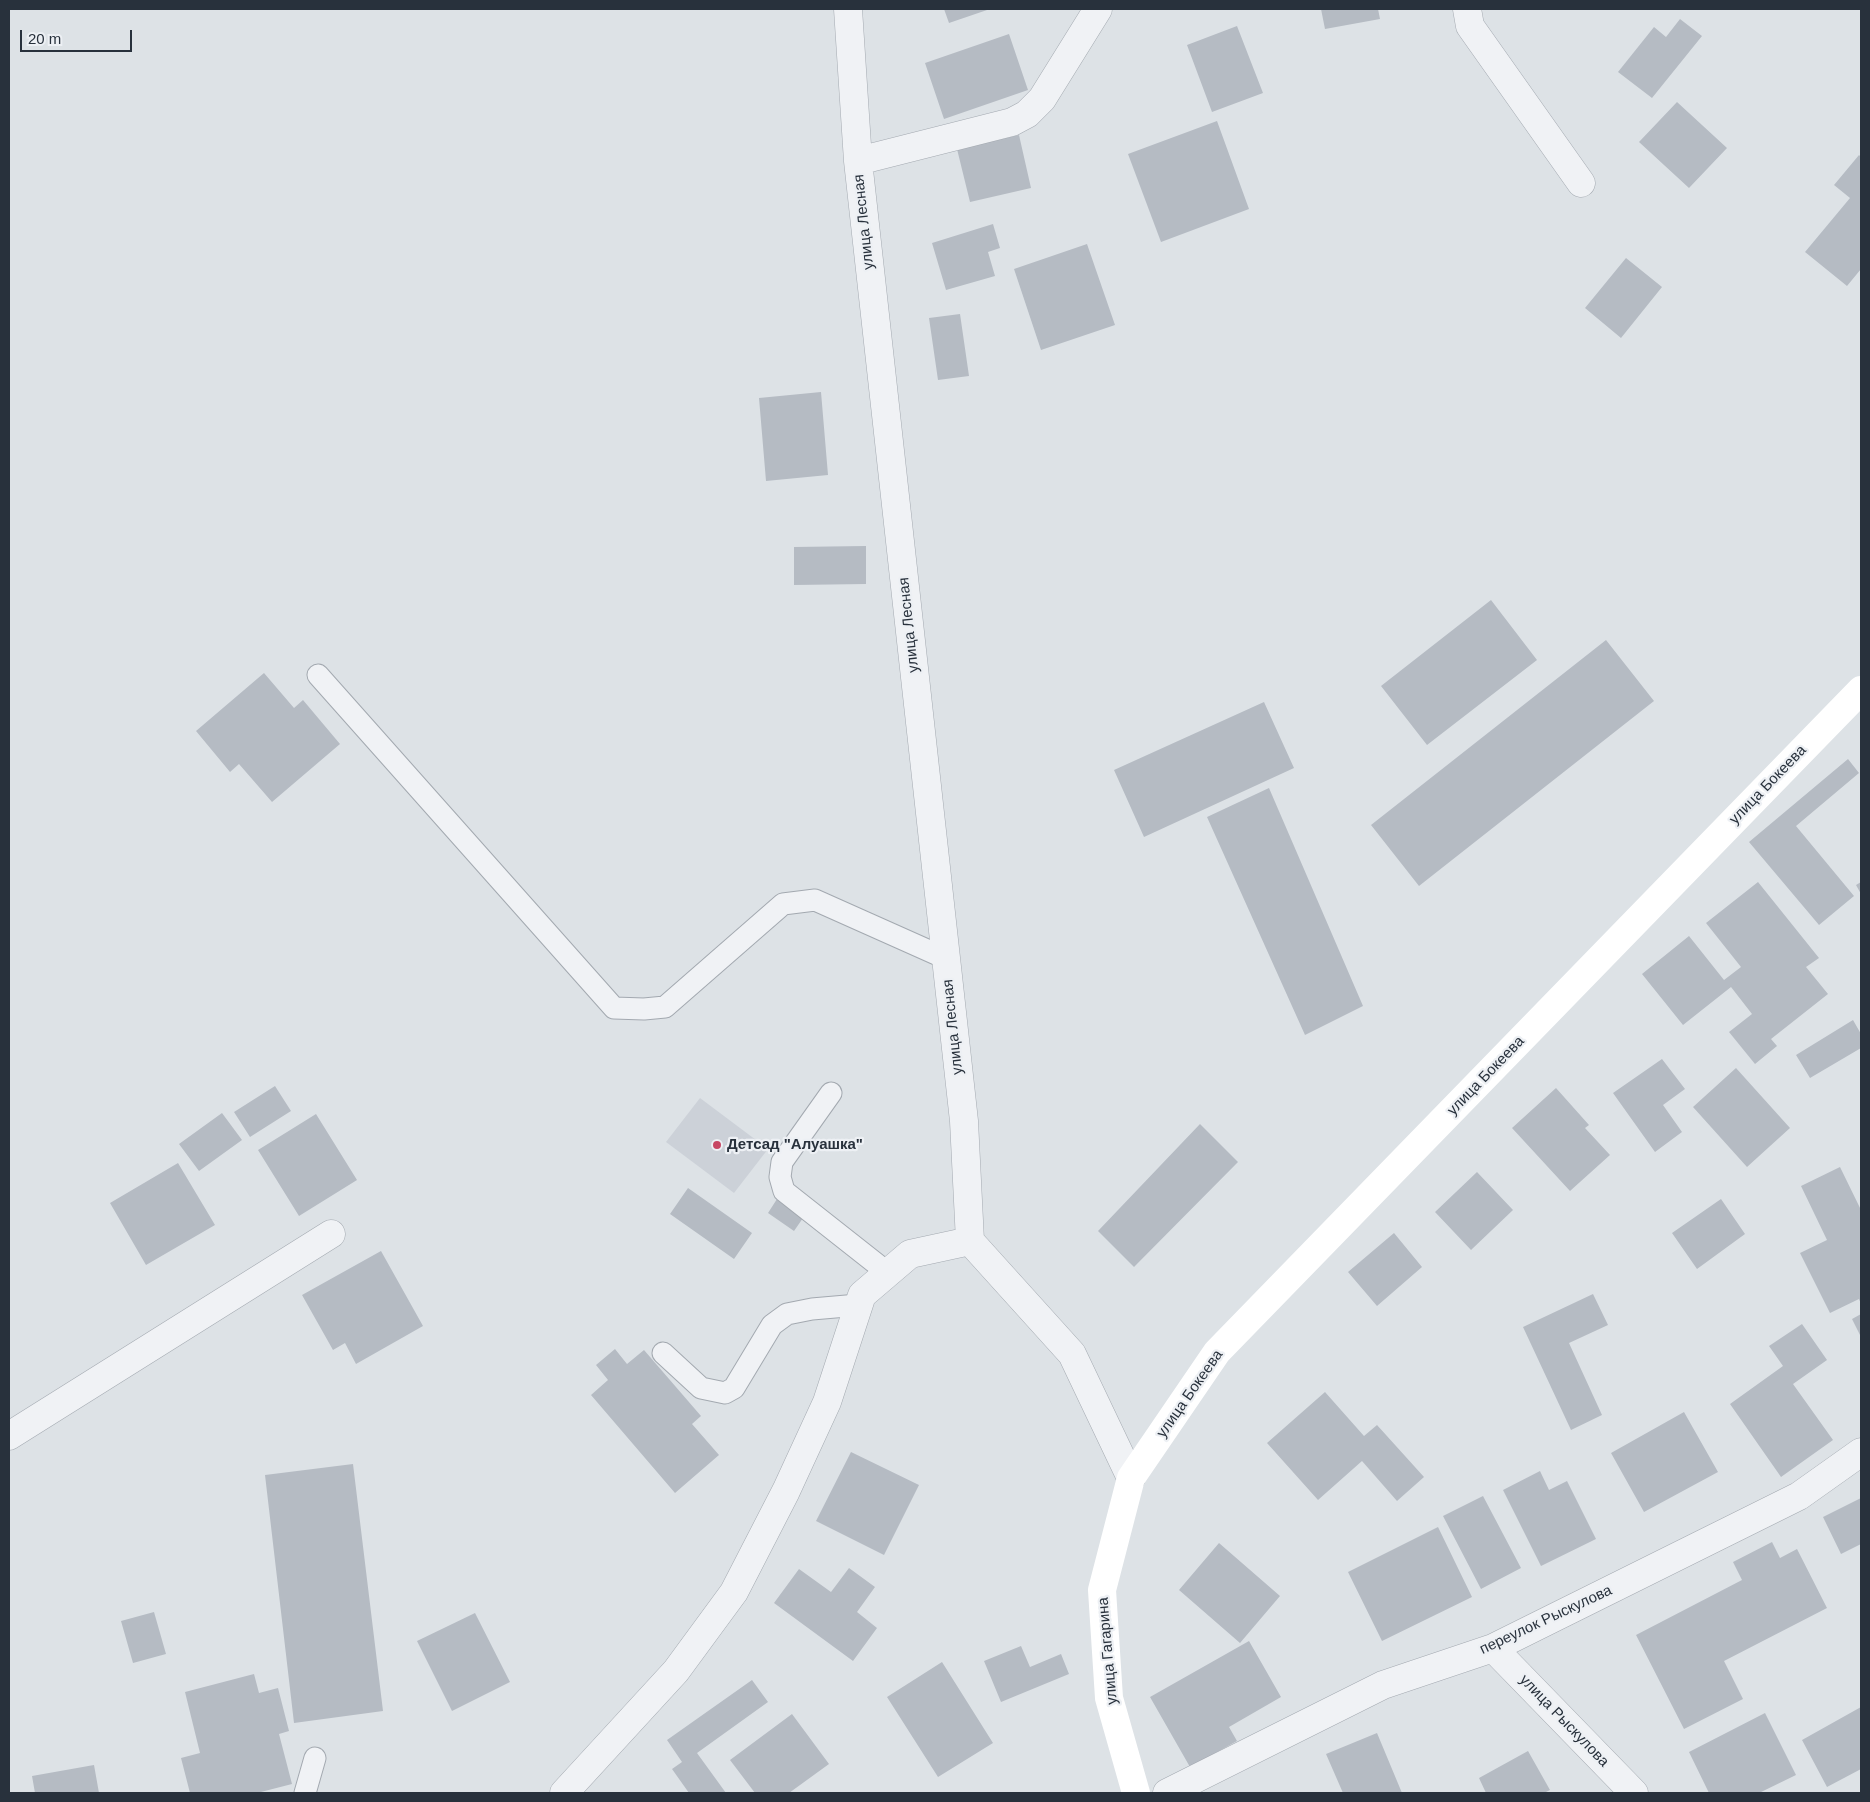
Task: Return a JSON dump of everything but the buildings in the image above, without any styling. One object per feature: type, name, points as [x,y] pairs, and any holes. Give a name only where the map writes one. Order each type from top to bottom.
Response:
[{"type":"main road","name":"улица Бокеева","points":[[1131,1478],[1217,1352],[1861,690]]},
{"type":"main road","name":"улица Гагарина","points":[[1131,1478],[1102,1590],[1109,1698],[1136,1793]]},
{"type":"street","name":"улица Лесная","points":[[848,9],[858,161],[964,1122],[970,1241]]},
{"type":"street","points":[[858,161],[1012,122],[1027,114],[1042,99],[1098,9]]},
{"type":"street","points":[[1467,9],[1470,26],[1581,183]]},
{"type":"street","points":[[9,1436],[331,1234]]},
{"type":"street","points":[[564,1793],[676,1671],[734,1592],[786,1491],[827,1402],[862,1295],[910,1254],[970,1241],[1072,1354],[1131,1478]]},
{"type":"street","name":"переулок Рыскулова","points":[[1167,1793],[1383,1685],[1494,1648],[1799,1496],[1861,1452]]},
{"type":"street","name":"улица Рыскулова","points":[[1494,1648],[1634,1793]]},
{"type":"lane","points":[[318,675],[614,1008],[644,1009],[665,1007],[783,904],[815,900],[945,958]]},
{"type":"lane","points":[[831,1092],[782,1162],[780,1177],[784,1191],[888,1273]]},
{"type":"lane","points":[[663,1353],[701,1388],[725,1392],[734,1388],[772,1325],[787,1314],[812,1309],[858,1305]]},
{"type":"lane","points":[[305,1793],[315,1758]]},
{"type":"shaded area","name":"Детсад \"Алуашка\"","points":[[700,1098],[768,1149],[734,1193],[666,1142]]},
{"type":"place","name":"Детсад \"Алуашка\"","points":[[717,1145]]}]
